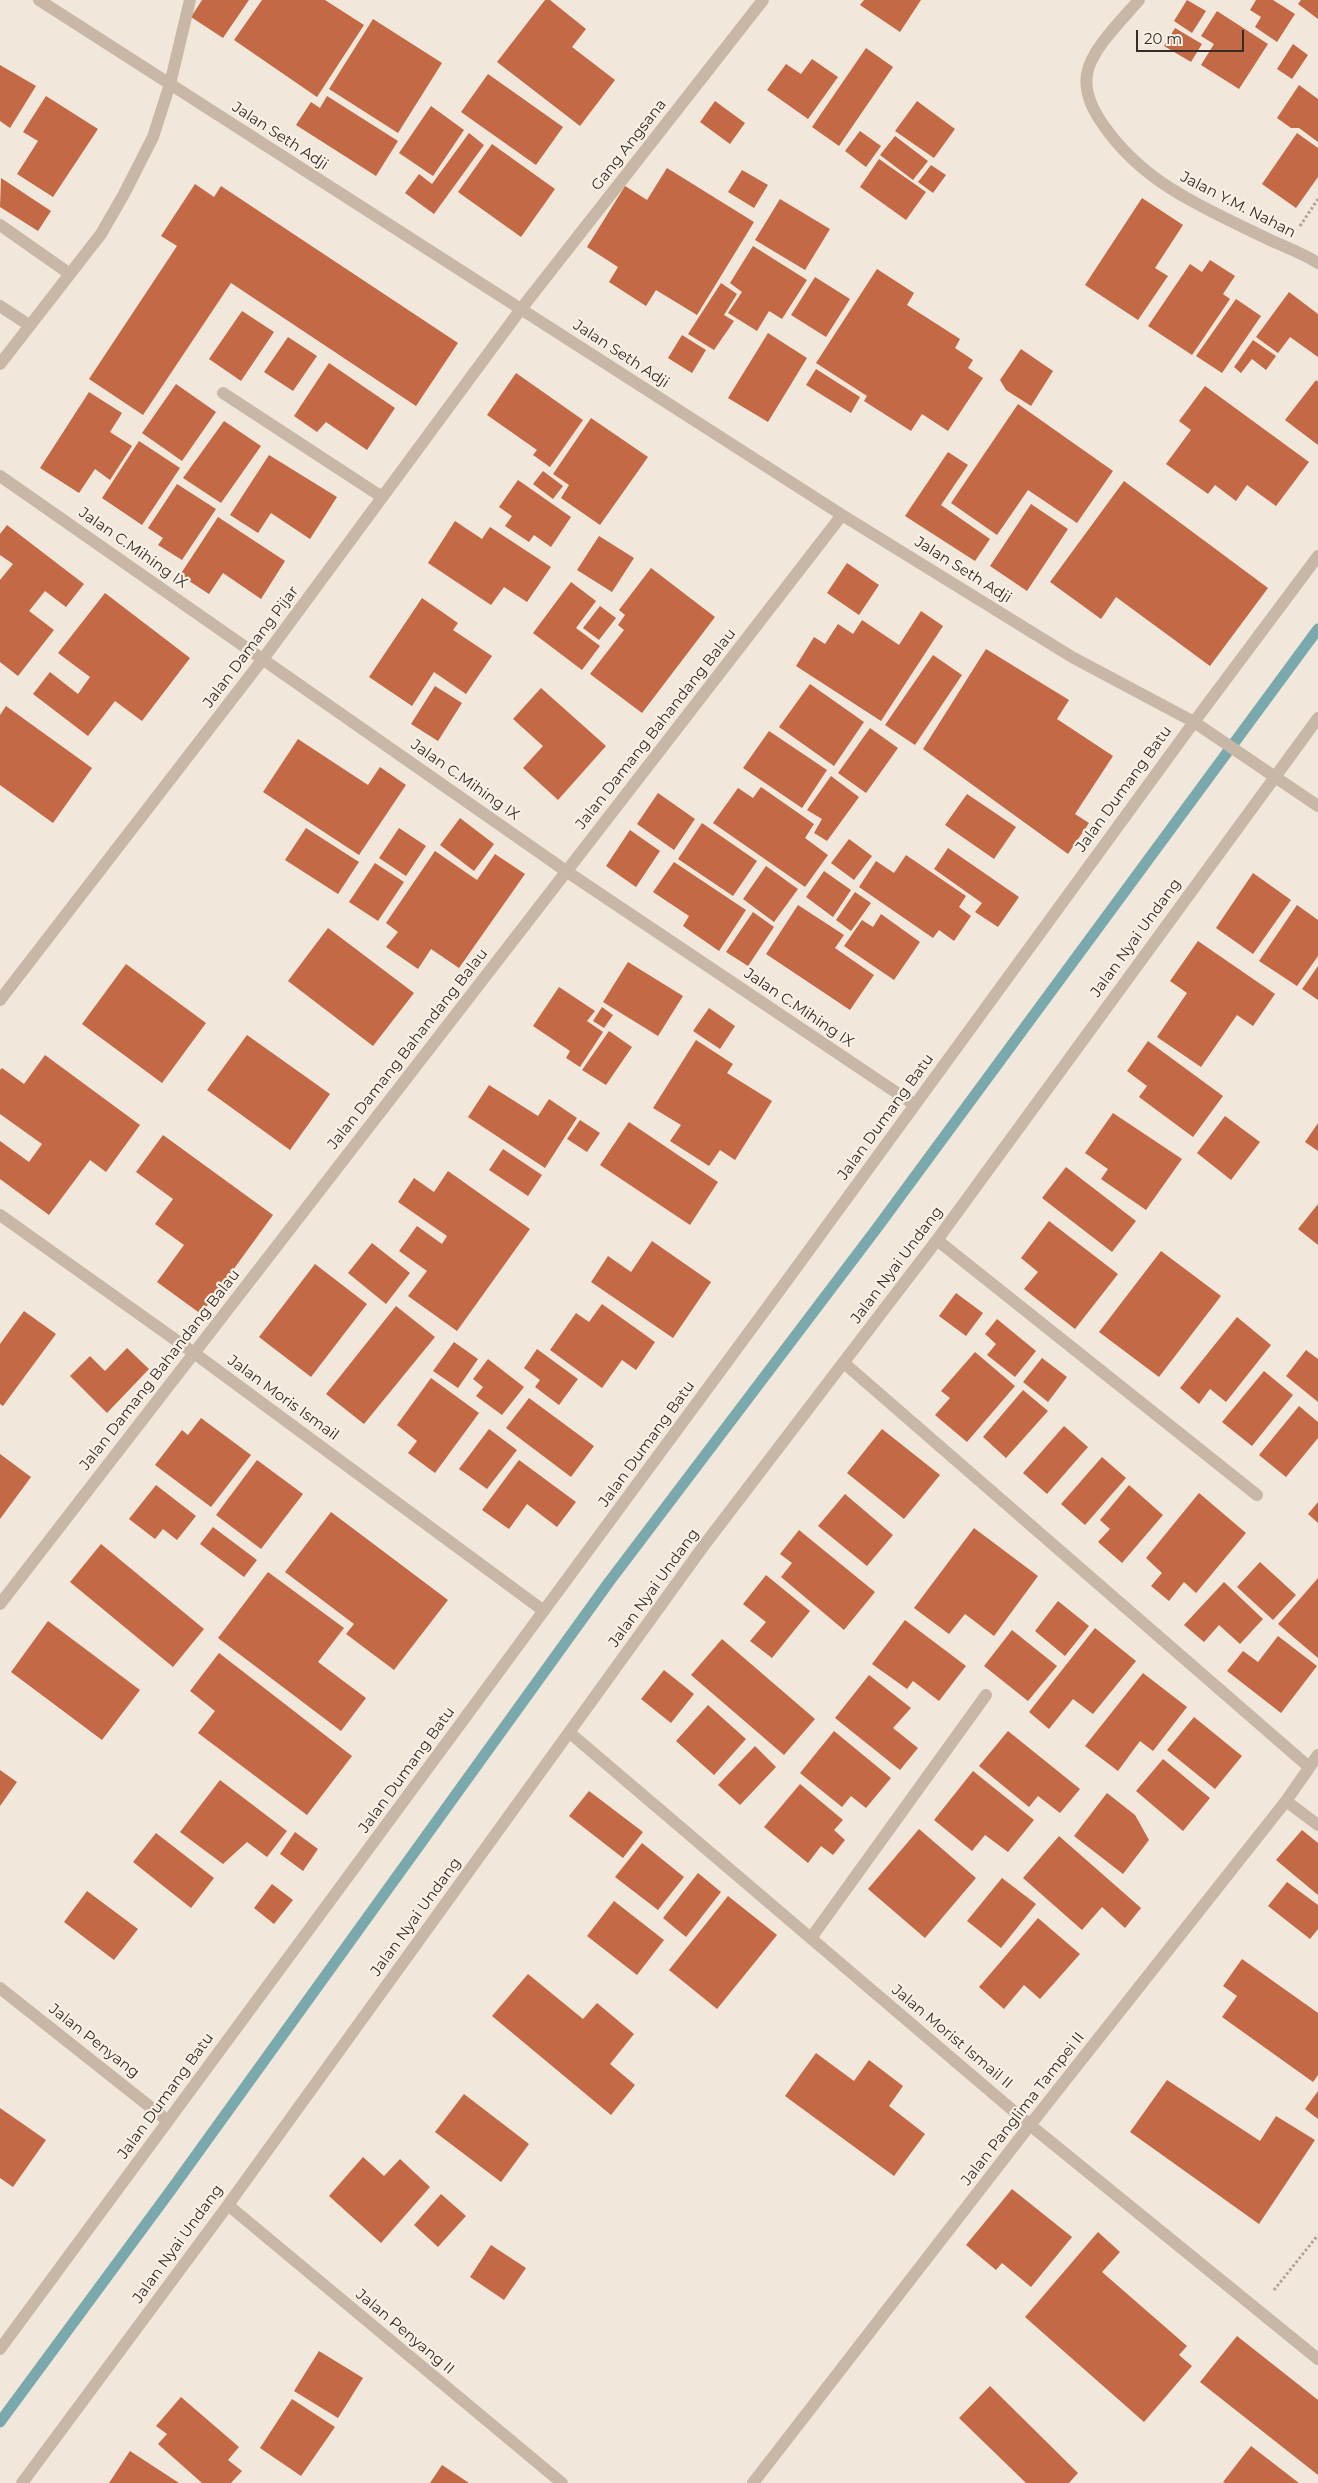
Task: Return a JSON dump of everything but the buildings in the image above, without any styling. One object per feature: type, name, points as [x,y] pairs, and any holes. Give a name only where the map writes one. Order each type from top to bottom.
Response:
[{"type":"street","name":"Jalan Seth Adji","points":[[39,0],[842,515],[1072,657],[1194,722],[1270,773]]},
{"type":"street","points":[[0,364],[101,234],[124,194],[153,137],[170,84],[190,0]]},
{"type":"street","name":"Gang Angsana","points":[[521,309],[763,0]]},
{"type":"street","name":"Jalan Y.M. Nahan","points":[[1139,0],[1092,58],[1087,74],[1092,110],[1135,164],[1176,194],[1318,263]]},
{"type":"street","points":[[0,226],[70,274]]},
{"type":"street","points":[[0,306],[29,325]]},
{"type":"street","name":"Jalan Damang Pijar","points":[[0,1000],[263,660],[521,309]]},
{"type":"street","points":[[223,393],[382,497]]},
{"type":"street","name":"Jalan C.Mihing IX","points":[[0,476],[566,871],[915,1105]]},
{"type":"street","name":"Jalan Damang Bahandang Balau","points":[[0,1604],[842,515]]},
{"type":"street","name":"Jalan Dumang Batu","points":[[0,2349],[544,1611],[1194,722],[1318,556]]},
{"type":"street","name":"Jalan Nyai Undang","points":[[22,2483],[228,2205],[705,1544],[937,1240],[1270,773],[1318,718]]},
{"type":"street","points":[[1270,773],[1318,806]]},
{"type":"street","name":"Jalan Moris Ismail","points":[[0,1215],[194,1353],[544,1611]]},
{"type":"street","points":[[937,1240],[1257,1495]]},
{"type":"street","points":[[844,1363],[1309,1767]]},
{"type":"street","points":[[811,1938],[986,1695]]},
{"type":"street","name":"Jalan Morist Ismail II","points":[[570,1733],[1030,2125],[1318,2359]]},
{"type":"street","name":"Jalan Panglima Tampei II","points":[[753,2483],[1030,2125],[1286,1801],[1318,1755]]},
{"type":"street","points":[[1286,1801],[1318,1825]]},
{"type":"street","name":"Jalan Penyang","points":[[0,1988],[168,2121]]},
{"type":"street","name":"Jalan Penyang II","points":[[228,2205],[562,2483]]},
{"type":"path","points":[[1285,247],[1318,199]]},
{"type":"path","points":[[1258,2310],[1318,2234]]},
{"type":"waterway","points":[[0,2422],[171,2190],[609,1582],[877,1228],[1318,629]]}]
